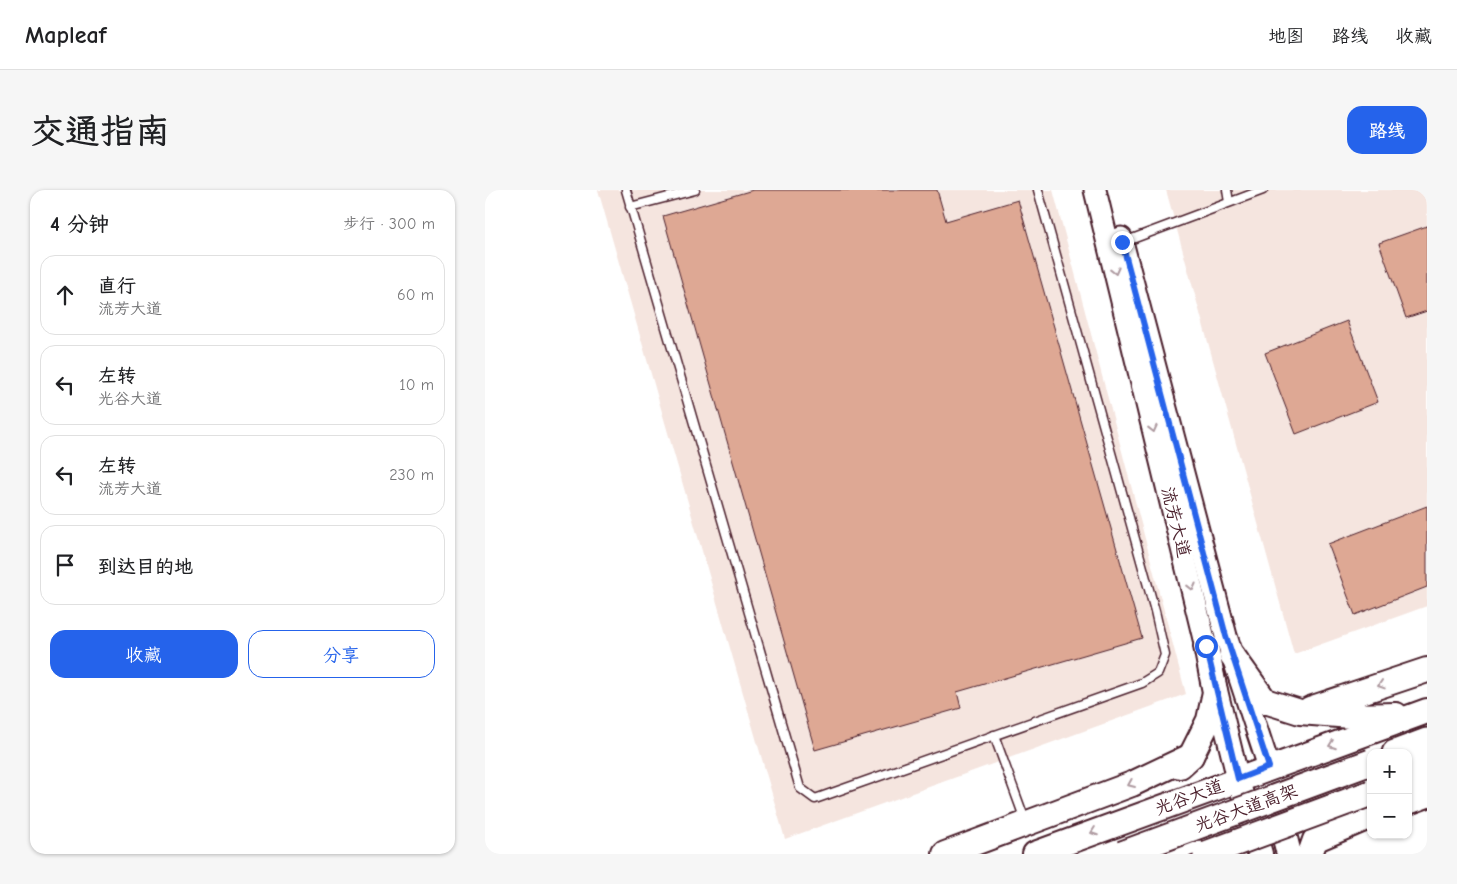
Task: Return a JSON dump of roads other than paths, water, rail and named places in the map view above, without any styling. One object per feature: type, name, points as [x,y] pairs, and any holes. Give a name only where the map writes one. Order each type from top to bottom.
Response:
[{"type":"highway","points":[[1406,749],[1427,741]]},
{"type":"highway","points":[[1412,779],[1427,773]]},
{"type":"highway","name":"光谷大道高架","points":[[1122,854],[1367,776]]},
{"type":"highway","name":"光谷大道高架","points":[[1206,854],[1367,776]]},
{"type":"main road","name":"流芳大道","points":[[1095,190],[1238,779],[1260,854]]},
{"type":"main road","name":"流芳大道","points":[[1109,190],[1221,616],[1269,767],[1289,854]]},
{"type":"main road","points":[[1035,854],[1120,822],[1154,801],[1191,756],[1209,720],[1215,692],[1206,646]]},
{"type":"main road","points":[[1232,655],[1265,702],[1356,725],[1424,712]]},
{"type":"main road","points":[[1300,712],[1427,670]]},
{"type":"main road","points":[[1356,725],[1367,767]]},
{"type":"main road","name":"光谷大道","points":[[1154,801],[1238,779],[1269,767],[1356,725]]},
{"type":"main road","points":[[945,854],[1132,784],[1191,756]]},
{"type":"main road","points":[[1412,763],[1427,758]]},
{"type":"main road","points":[[1154,801],[1166,853],[1367,776]]},
{"type":"main road","points":[[1313,847],[1367,778]]},
{"type":"main road","points":[[1412,801],[1427,795]]},
{"type":"main road","points":[[1313,847],[1367,818]]},
{"type":"lane","points":[[625,190],[800,788],[815,799],[1141,683],[1158,673],[1165,655],[1153,602],[1038,190]]},
{"type":"lane","points":[[630,207],[695,190]]},
{"type":"lane","points":[[1227,190],[1229,202]]},
{"type":"lane","points":[[1122,242],[1263,190]]},
{"type":"lane","points":[[994,735],[1027,824]]}]
